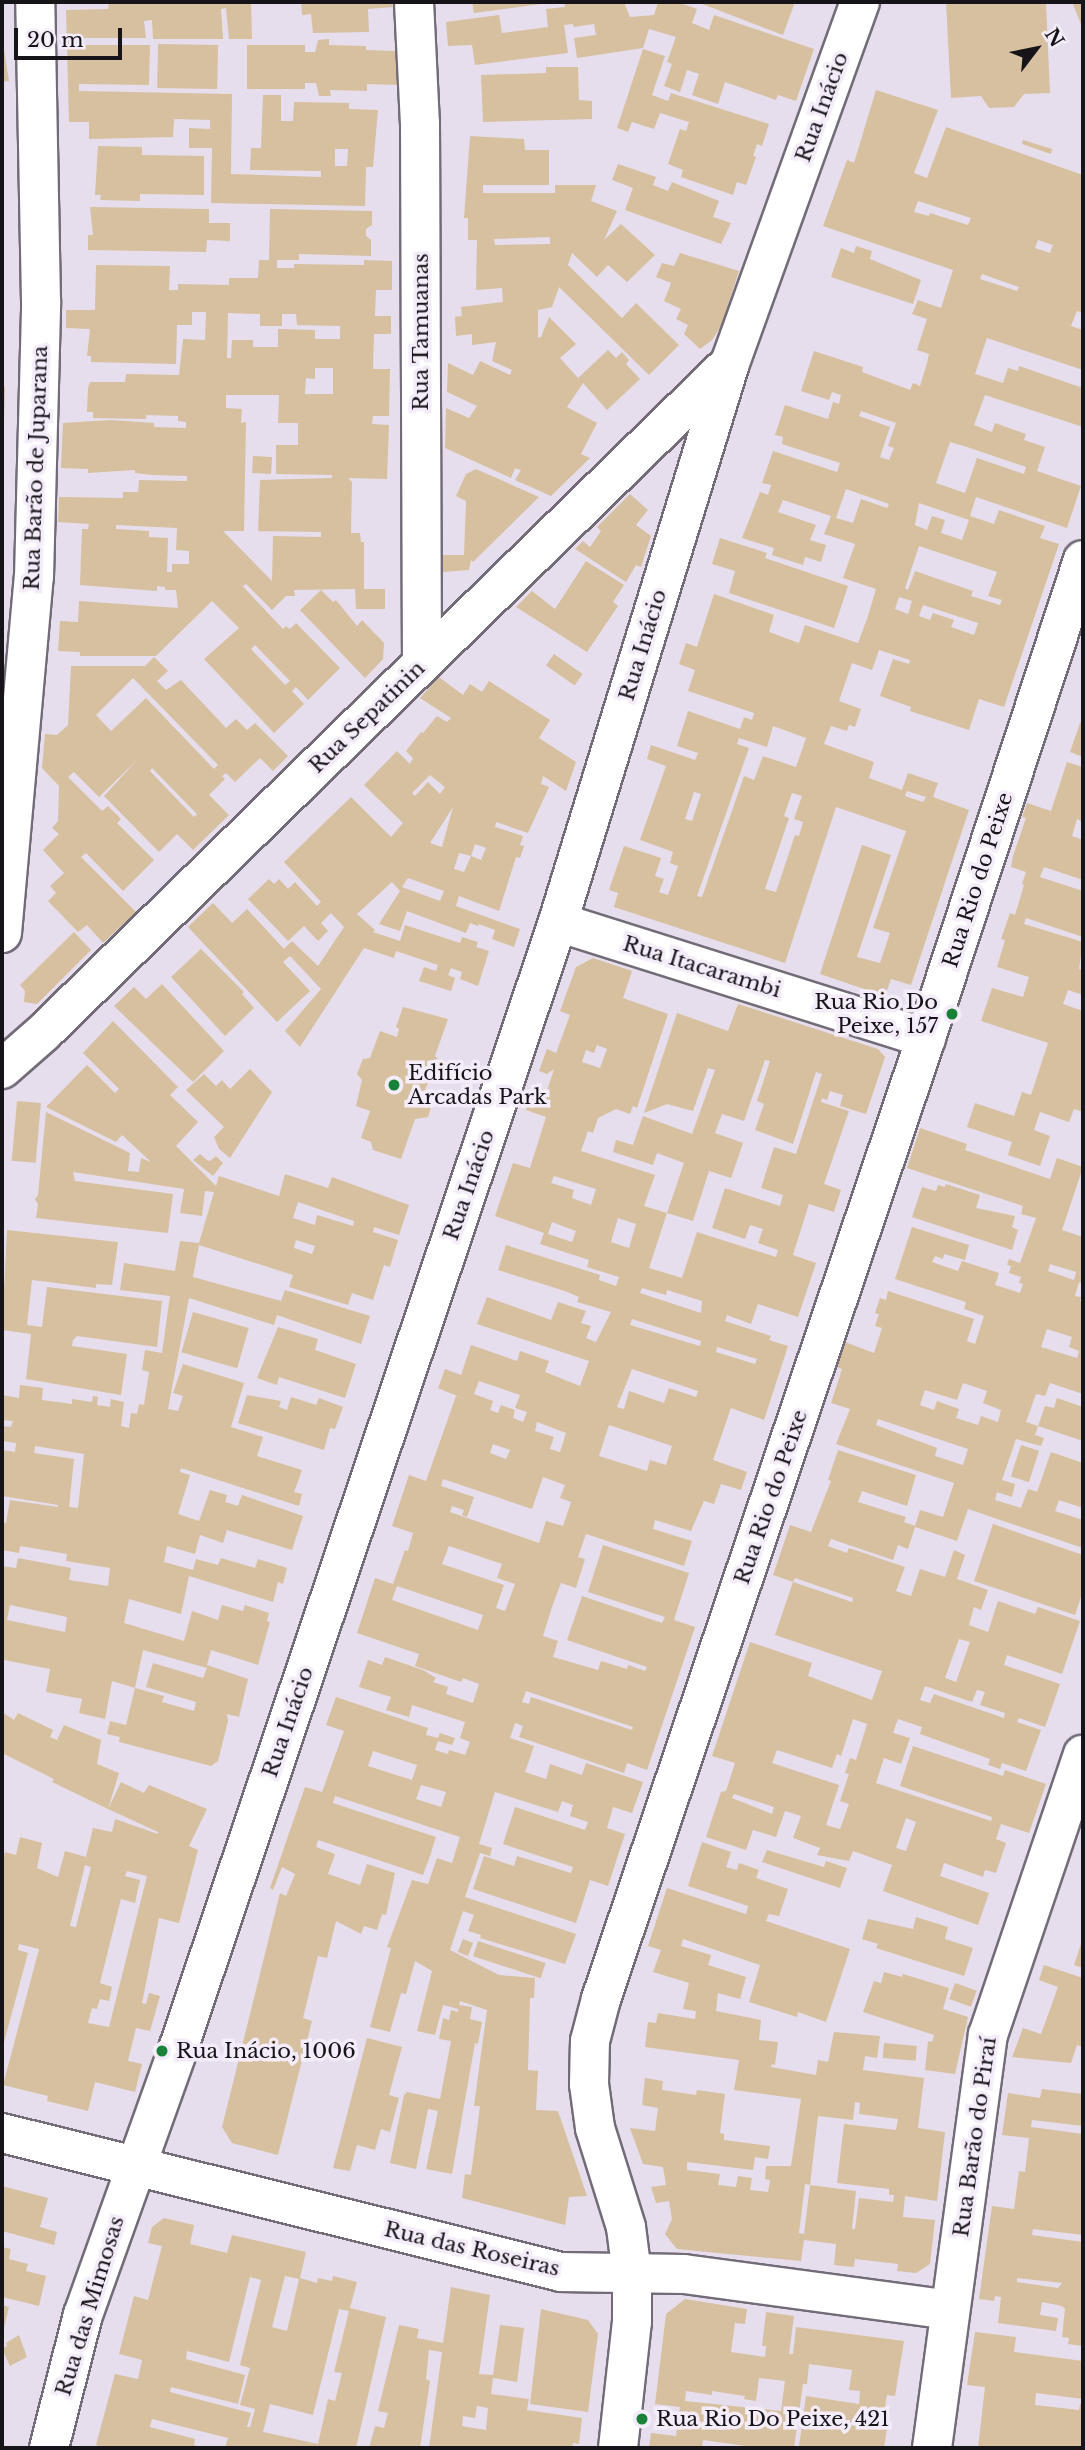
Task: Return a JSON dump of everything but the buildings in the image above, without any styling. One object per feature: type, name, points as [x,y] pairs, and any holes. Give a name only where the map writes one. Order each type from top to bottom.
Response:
[{"type":"street","name":"Rua Barão de Juparana","points":[[2,933],[34,577],[41,301],[35,2]]},
{"type":"street","name":"Rua Tamuanas","points":[[414,2],[420,123],[422,663]]},
{"type":"street","name":"Rua Inácio","points":[[138,2167],[558,922],[730,363],[860,2]]},
{"type":"street","name":"Rua Sepatinin","points":[[2,1069],[53,1023],[730,363]]},
{"type":"street","name":"Rua Rio do Peixe","points":[[618,2448],[632,2322],[632,2274],[626,2227],[596,2128],[589,2084],[593,2030],[601,1999],[926,1038],[1083,561]]},
{"type":"street","name":"Rua Itacarambi","points":[[558,922],[926,1038]]},
{"type":"street","name":"Rua Barão do Piraí","points":[[932,2448],[988,2035],[1083,1755]]},
{"type":"street","name":"Rua das Roseiras","points":[[2,2133],[561,2272],[684,2274],[950,2310]]},
{"type":"street","name":"Rua das Mimosas","points":[[49,2448],[83,2315],[117,2213],[138,2167]]},
{"type":"place","name":"Rua Rio Do Peixe, 157","points":[[952,1014]]},
{"type":"place","name":"Edifício Arcadas Park","points":[[394,1085]]},
{"type":"place","name":"Rua Inácio, 1006","points":[[162,2051]]},
{"type":"place","name":"Rua Rio Do Peixe, 421","points":[[642,2419]]}]
